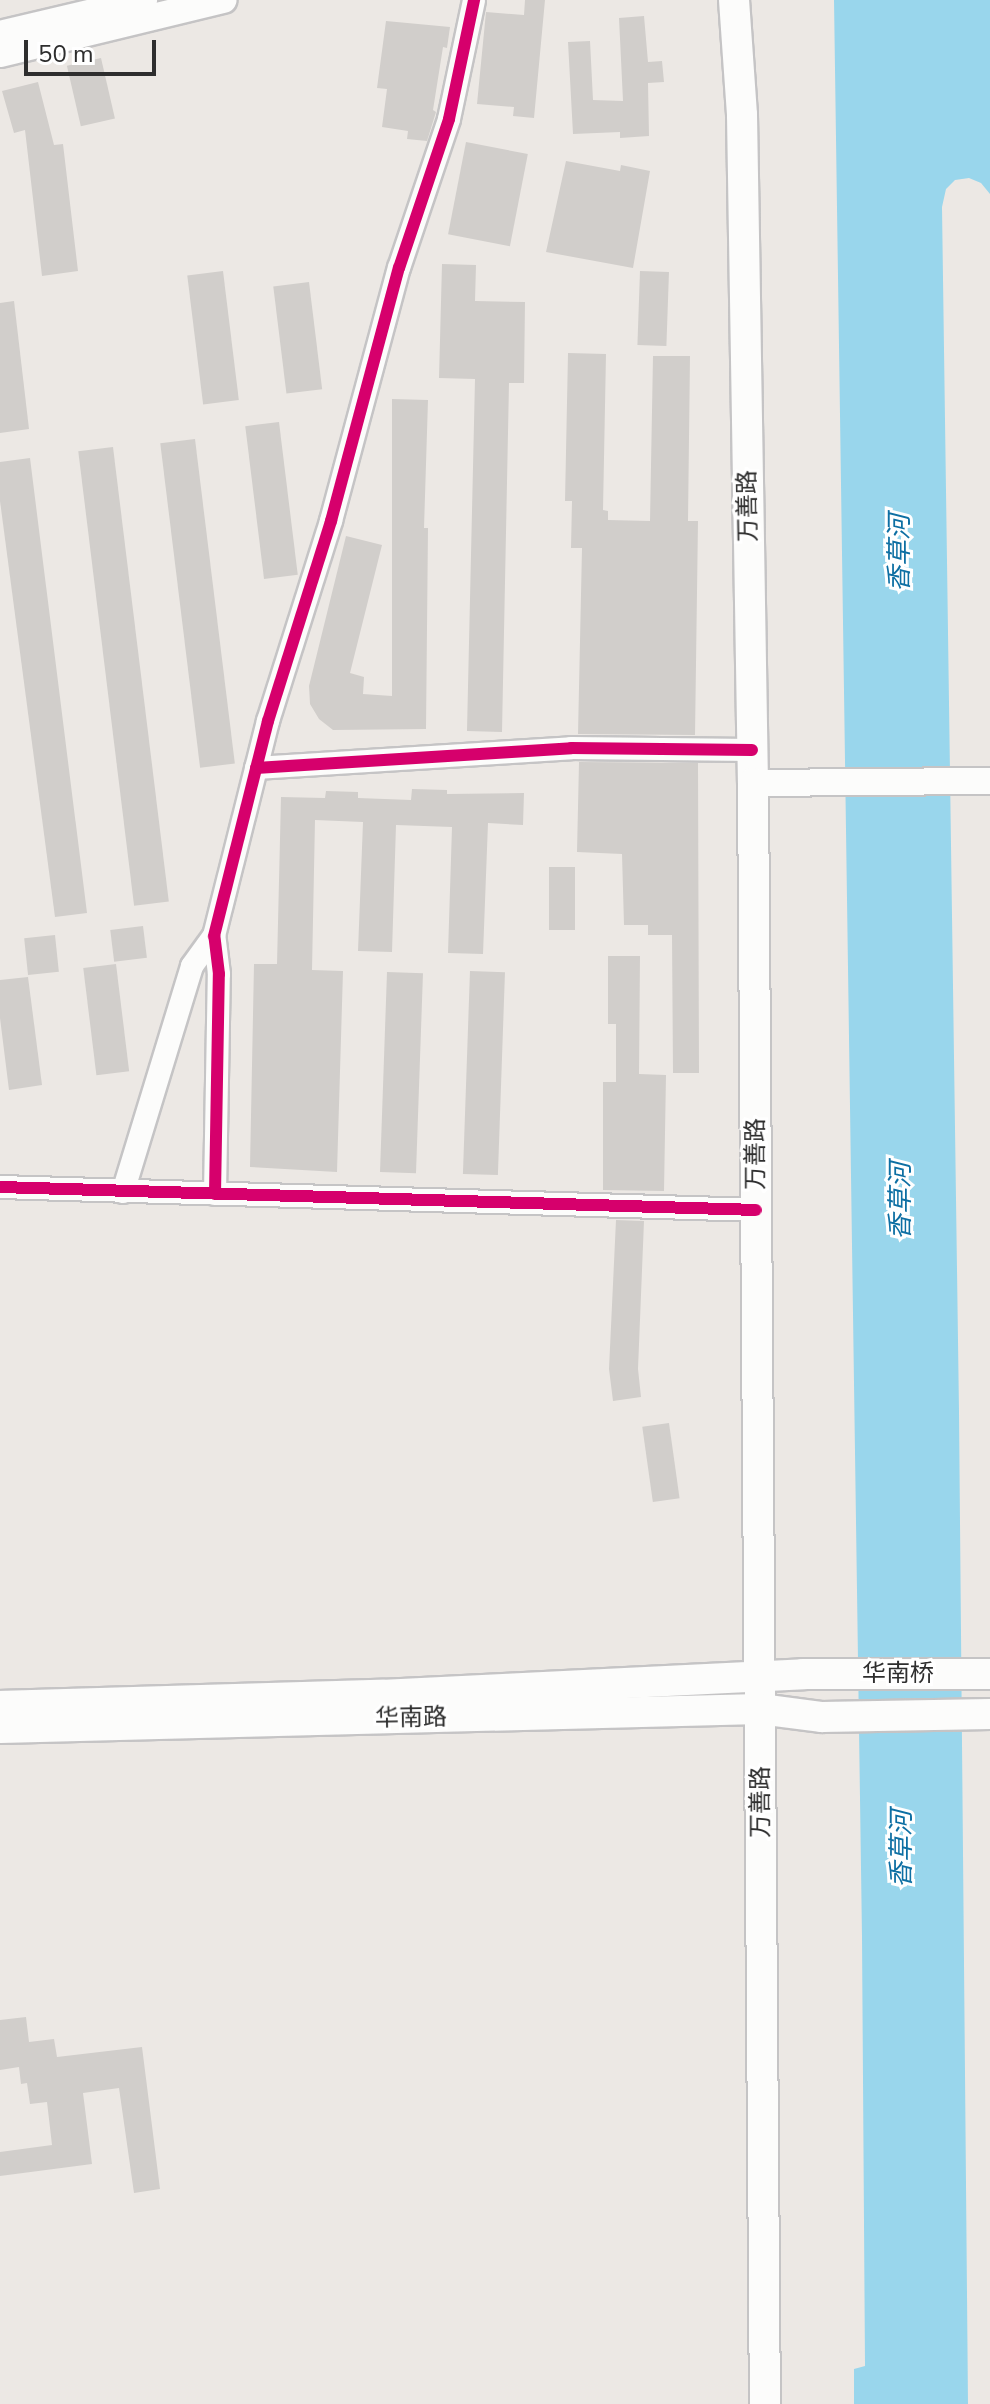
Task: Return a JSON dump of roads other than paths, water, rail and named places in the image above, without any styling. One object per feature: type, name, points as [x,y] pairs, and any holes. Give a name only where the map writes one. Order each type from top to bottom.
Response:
[{"type":"main road","name":"万善路","points":[[734,0],[742,115],[753,783],[765,2404]]},
{"type":"main road","name":"华南路","points":[[0,1706],[366,1695],[819,1674]]},
{"type":"main road","name":"华南桥","points":[[819,1674],[984,1674]]},
{"type":"main road","name":"华南路","points":[[0,1728],[760,1709],[822,1717]]},
{"type":"main road","name":"华南桥","points":[[822,1717],[983,1714]]},
{"type":"street","points":[[0,34],[144,0]]},
{"type":"street","points":[[0,54],[224,0]]},
{"type":"street","points":[[215,1194],[219,974],[214,936],[256,768],[331,521],[399,268],[449,119],[474,0]]},
{"type":"street","points":[[256,768],[571,748],[752,750]]},
{"type":"street","points":[[753,783],[980,781]]},
{"type":"street","points":[[123,1192],[192,966],[214,936]]},
{"type":"street","points":[[0,1187],[756,1210]]},
{"type":"water","name":"香草河","points":[[834,0],[990,0],[990,194],[981,183],[969,178],[955,180],[946,189],[942,207],[959,1411],[968,2404],[854,2404],[854,2369],[865,2366],[862,1937]]}]
